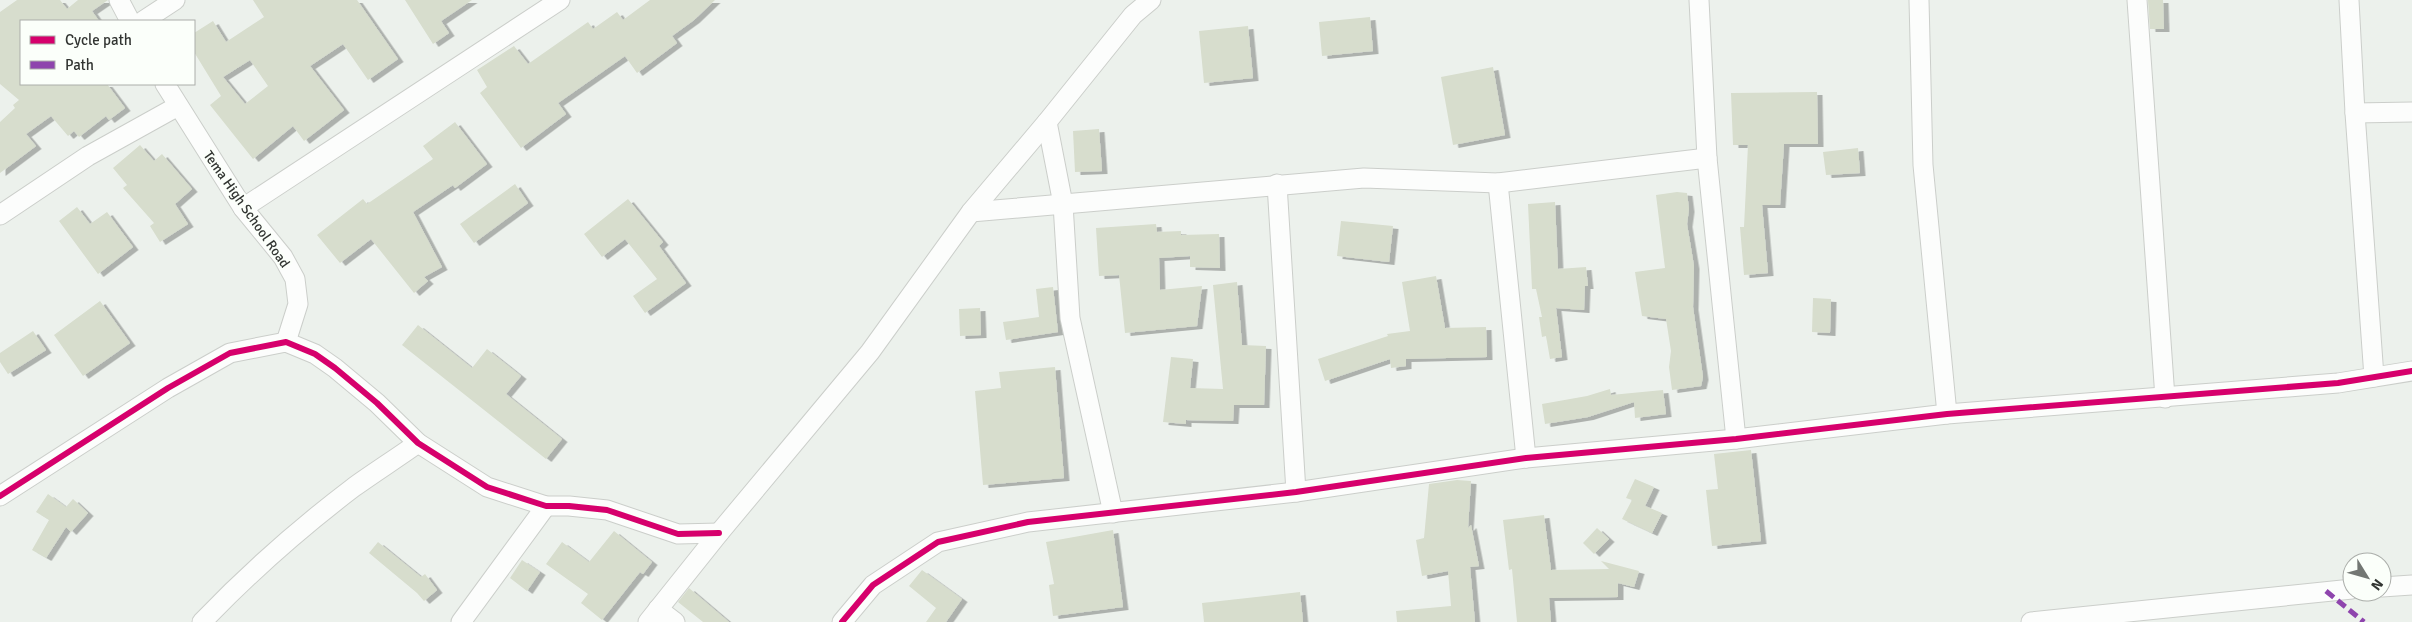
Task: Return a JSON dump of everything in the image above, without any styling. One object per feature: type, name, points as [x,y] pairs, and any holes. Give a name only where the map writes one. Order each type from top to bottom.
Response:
[{"type":"street","points":[[119,0],[129,20]]},
{"type":"street","points":[[144,20],[175,0]]},
{"type":"street","points":[[243,208],[560,0]]},
{"type":"street","points":[[675,622],[653,616],[719,533],[870,352],[971,212],[1047,122],[1133,14],[1151,0]]},
{"type":"street","points":[[1699,0],[1707,158],[1736,438]]},
{"type":"street","points":[[1919,0],[1923,165],[1947,414]]},
{"type":"street","points":[[2137,0],[2165,398]]},
{"type":"street","points":[[2349,0],[2374,377]]},
{"type":"street","name":"Tema High School Road","points":[[166,85],[243,208],[283,258],[294,279],[298,304],[286,342]]},
{"type":"street","points":[[0,216],[88,156],[178,106]]},
{"type":"street","points":[[2355,113],[2412,112]]},
{"type":"street","points":[[1047,122],[1063,204],[1070,318],[1113,514]]},
{"type":"street","points":[[971,212],[1277,184],[1364,178],[1498,183],[1707,158]]},
{"type":"street","points":[[1498,183],[1526,458]]},
{"type":"street","points":[[1277,184],[1296,492]]},
{"type":"street","points":[[0,496],[168,388],[230,353],[286,342],[315,354],[335,368],[377,403],[418,443],[487,487],[546,506],[569,506],[607,510],[678,534],[719,533]]},
{"type":"street","points":[[842,622],[873,585],[938,542],[1028,522],[1113,514],[1296,492],[1526,458],[1736,438],[1947,414],[2338,383],[2412,371]]},
{"type":"street","points":[[202,622],[251,571],[356,486],[418,443]]},
{"type":"street","points":[[462,622],[546,506]]},
{"type":"street","points":[[2392,586],[2412,585]]},
{"type":"street","points":[[2031,622],[2342,590]]},
{"type":"building","points":[[17,0],[60,0],[67,9],[78,0],[108,0],[92,11],[98,20],[20,20],[20,85],[108,85],[125,108],[109,120],[106,116],[79,137],[74,131],[68,136],[51,116],[26,134],[36,146],[0,173],[0,122],[15,108],[13,105],[19,100],[0,84],[0,12]]},
{"type":"building","points":[[253,0],[357,0],[398,59],[368,80],[343,44],[310,66],[344,110],[304,141],[293,126],[253,159],[210,105],[221,96],[195,54],[195,32],[213,21],[226,42],[264,17]],"holes":[[[250,60],[268,86],[245,104],[223,77]]]},
{"type":"building","points":[[405,0],[472,0],[441,21],[449,33],[433,44]]},
{"type":"building","points":[[650,0],[715,0],[694,20],[672,36],[677,43],[637,73],[625,56],[558,103],[566,114],[521,148],[480,93],[487,87],[477,70],[514,46],[528,64],[588,22],[593,29],[617,12],[623,20]]},
{"type":"building","points":[[2148,0],[2163,0],[2164,29],[2150,29]]},
{"type":"building","points":[[1370,17],[1373,51],[1322,56],[1319,22]]},
{"type":"building","points":[[1248,26],[1253,78],[1204,83],[1199,31]]},
{"type":"building","points":[[1493,67],[1505,135],[1453,145],[1441,77]]},
{"type":"building","points":[[1817,92],[1818,144],[1784,144],[1780,205],[1762,205],[1768,273],[1744,275],[1740,227],[1744,227],[1748,145],[1733,145],[1731,93]]},
{"type":"building","points":[[455,122],[487,164],[455,188],[453,185],[413,212],[442,267],[424,277],[428,281],[414,293],[371,239],[340,263],[317,235],[363,199],[367,204],[433,159],[423,146]]},
{"type":"building","points":[[1099,129],[1102,171],[1075,172],[1073,131]]},
{"type":"building","points":[[140,145],[154,161],[162,154],[192,189],[175,204],[188,224],[160,242],[150,226],[154,223],[123,188],[127,185],[113,168]]},
{"type":"building","points":[[1858,148],[1860,173],[1826,175],[1823,152]]},
{"type":"building","points":[[515,184],[528,203],[474,243],[460,224]]},
{"type":"building","points":[[1677,192],[1687,193],[1689,209],[1687,224],[1694,266],[1693,307],[1703,377],[1701,386],[1672,390],[1669,367],[1671,351],[1666,319],[1642,316],[1635,272],[1665,268],[1656,195]]},
{"type":"building","points":[[628,199],[663,242],[659,246],[686,283],[645,313],[633,296],[657,279],[625,239],[602,257],[584,234]]},
{"type":"building","points":[[1555,202],[1558,269],[1586,267],[1588,286],[1585,286],[1584,310],[1556,308],[1562,357],[1550,359],[1546,336],[1542,337],[1539,317],[1542,317],[1536,289],[1532,289],[1528,204]]},
{"type":"building","points":[[77,207],[90,224],[107,212],[133,247],[98,274],[59,221]]},
{"type":"building","points":[[1341,221],[1393,226],[1389,262],[1337,256]]},
{"type":"building","points":[[1156,224],[1157,232],[1181,231],[1181,235],[1219,234],[1220,268],[1190,267],[1190,256],[1159,258],[1160,290],[1202,286],[1197,326],[1125,333],[1119,275],[1099,276],[1096,228]]},
{"type":"building","points":[[1436,276],[1445,328],[1486,327],[1487,357],[1406,359],[1406,366],[1391,368],[1390,359],[1325,381],[1318,359],[1388,336],[1387,334],[1410,331],[1402,282]]},
{"type":"building","points":[[1237,282],[1242,345],[1266,346],[1264,405],[1234,405],[1233,421],[1186,420],[1186,424],[1163,422],[1171,357],[1193,359],[1190,388],[1223,389],[1213,285]]},
{"type":"building","points":[[1053,287],[1058,332],[1006,340],[1003,322],[1039,317],[1036,289]]},
{"type":"building","points":[[1813,298],[1831,299],[1830,333],[1812,332]]},
{"type":"building","points":[[100,301],[130,343],[83,376],[54,335]]},
{"type":"building","points":[[980,308],[981,335],[960,336],[959,309]]},
{"type":"building","points":[[418,325],[472,368],[487,349],[521,376],[506,394],[562,439],[546,459],[402,345]]},
{"type":"building","points":[[33,331],[46,350],[8,374],[0,362],[0,353]]},
{"type":"building","points":[[1055,367],[1064,478],[983,485],[975,391],[1001,388],[999,372]]},
{"type":"building","points":[[1610,389],[1611,395],[1663,390],[1666,414],[1635,418],[1634,402],[1588,417],[1545,424],[1542,404],[1587,396]]},
{"type":"building","points":[[1751,450],[1761,541],[1712,546],[1706,490],[1718,489],[1714,454]]},
{"type":"building","points":[[1635,479],[1654,487],[1645,506],[1662,513],[1652,533],[1622,519],[1632,500],[1626,498]]},
{"type":"building","points":[[1457,480],[1471,481],[1468,528],[1471,525],[1479,566],[1470,567],[1475,622],[1397,622],[1396,611],[1451,606],[1448,571],[1422,576],[1416,540],[1424,538],[1429,484]]},
{"type":"building","points":[[48,494],[66,507],[73,499],[88,513],[71,532],[66,527],[46,558],[32,550],[49,520],[36,512]]},
{"type":"building","points":[[1544,515],[1551,570],[1609,569],[1601,561],[1639,571],[1634,587],[1618,583],[1618,597],[1549,598],[1551,622],[1517,622],[1512,569],[1509,570],[1503,520]]},
{"type":"building","points":[[1597,528],[1609,539],[1594,554],[1583,543]]},
{"type":"building","points":[[1113,530],[1123,607],[1053,616],[1049,585],[1054,584],[1046,542]]},
{"type":"building","points":[[614,531],[652,562],[643,574],[640,572],[602,620],[581,603],[588,594],[546,564],[562,542],[589,562]]},
{"type":"building","points":[[378,542],[421,577],[425,574],[437,590],[424,601],[369,553]]},
{"type":"building","points":[[522,560],[540,572],[527,591],[510,578]]},
{"type":"building","points":[[922,570],[962,599],[946,622],[926,622],[936,608],[909,586]]},
{"type":"building","points":[[689,588],[729,622],[703,622],[678,602]]},
{"type":"building","points":[[1300,592],[1303,622],[1204,622],[1202,603]]},
{"type":"marked path","points":[[2326,591],[2364,622]]},
{"type":"cycle path","points":[[0,496],[168,388],[230,353],[286,342],[315,354],[335,368],[377,403],[418,443],[487,487],[546,506],[569,506],[607,510],[678,534],[719,533]]},
{"type":"cycle path","points":[[842,622],[873,585],[938,542],[1028,522],[1296,492],[1526,458],[1736,439],[1947,414],[2338,383],[2412,371]]}]
